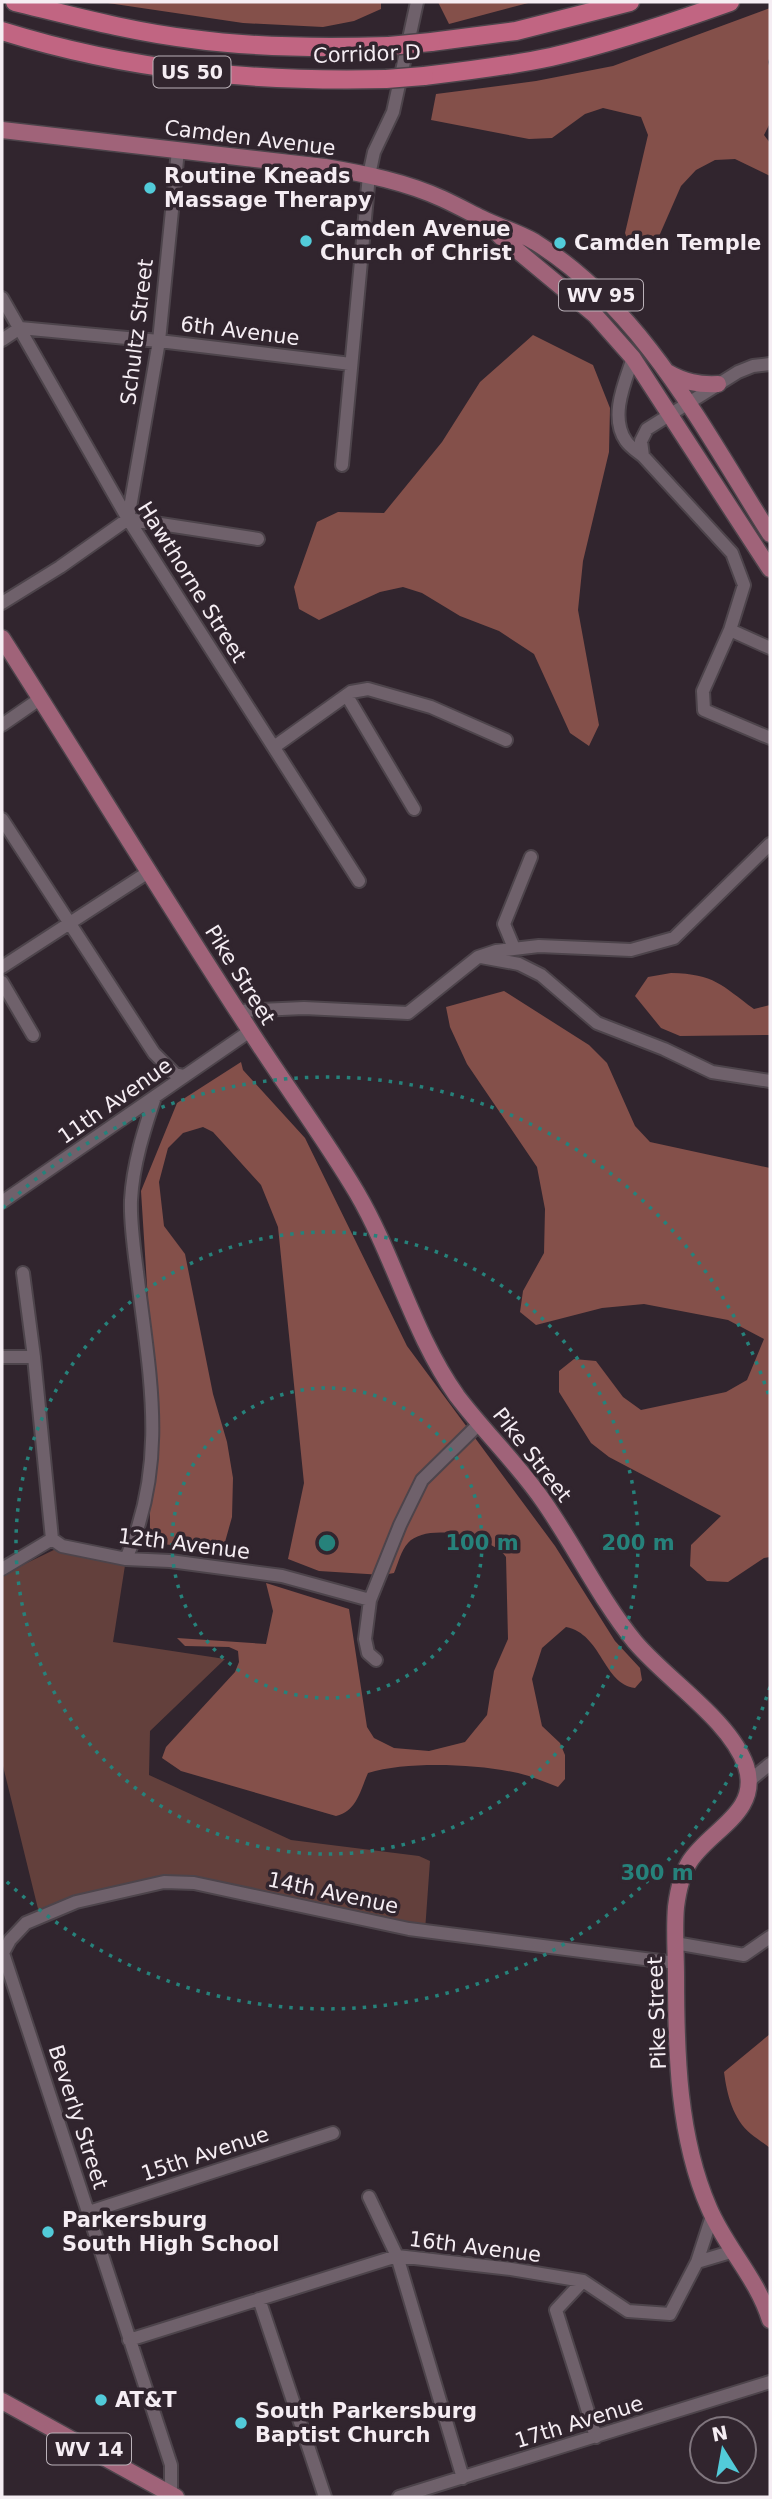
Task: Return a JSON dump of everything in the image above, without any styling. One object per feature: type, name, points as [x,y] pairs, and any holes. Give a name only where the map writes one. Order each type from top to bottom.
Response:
[{"type":"highway","name":"Corridor D","points":[[15,2],[113,26],[192,40],[271,46],[389,46],[516,31],[630,2]]},
{"type":"highway","name":"Corridor D","points":[[2,31],[42,44],[151,67],[252,78],[386,79],[495,67],[551,57],[650,31],[730,2]]},
{"type":"main road","name":"Camden Avenue","points":[[2,130],[326,167],[369,174],[443,199],[534,242],[578,274],[631,326],[687,403]]},
{"type":"main road","name":"Camden Avenue","points":[[485,220],[501,237],[595,315],[633,358],[671,413]]},
{"type":"main road","points":[[665,370],[684,381],[718,384]]},
{"type":"main road","name":"WV 95","points":[[687,403],[770,534]]},
{"type":"main road","name":"WV 95","points":[[671,413],[770,569]]},
{"type":"main road","name":"Pike Street","points":[[2,638],[237,1011],[360,1198],[440,1369],[540,1496],[616,1618],[638,1646],[732,1740],[746,1766],[748,1798],[740,1811],[691,1859],[681,1878],[676,1905],[676,2037],[681,2092],[702,2190],[712,2216],[755,2283],[770,2320]]},
{"type":"main road","name":"WV 14","points":[[2,2401],[173,2496]]},
{"type":"street","points":[[342,464],[369,174],[374,152],[393,112],[417,2]]},
{"type":"street","name":"Schultz Street","points":[[128,519],[159,341],[178,150]]},
{"type":"street","name":"Hawthorne Street","points":[[2,298],[128,519],[359,881]]},
{"type":"street","points":[[2,340],[20,328]]},
{"type":"street","name":"6th Avenue","points":[[20,328],[159,341],[351,365]]},
{"type":"street","points":[[633,358],[619,413],[625,440],[732,553],[744,585],[730,630],[703,691],[704,710],[770,738]]},
{"type":"street","points":[[643,456],[642,435],[647,429],[747,368],[770,364]]},
{"type":"street","points":[[2,604],[128,519],[258,539]]},
{"type":"street","points":[[730,630],[770,648]]},
{"type":"street","points":[[274,747],[351,692],[368,689],[430,707],[506,740]]},
{"type":"street","points":[[347,696],[414,809]]},
{"type":"street","points":[[2,725],[41,698]]},
{"type":"street","points":[[2,819],[154,1053],[175,1074],[184,1076]]},
{"type":"street","points":[[237,1011],[304,1008],[408,1013],[478,957],[496,951],[539,946],[631,950],[674,939],[770,844]]},
{"type":"street","points":[[514,948],[505,924],[531,857]]},
{"type":"street","points":[[2,967],[149,871]]},
{"type":"street","points":[[478,957],[519,964],[541,975],[597,1023],[664,1049],[712,1072],[770,1082]]},
{"type":"street","points":[[2,982],[33,1035]]},
{"type":"street","name":"11th Avenue","points":[[2,1202],[250,1031]]},
{"type":"street","points":[[126,1559],[134,1540],[150,1479],[153,1408],[131,1202],[141,1138],[155,1097]]},
{"type":"street","points":[[2,1569],[52,1539],[23,1273]]},
{"type":"street","points":[[2,1357],[34,1357]]},
{"type":"street","points":[[376,1660],[368,1653],[365,1639],[370,1600],[400,1525],[422,1480],[480,1423]]},
{"type":"street","name":"12th Avenue","points":[[52,1539],[62,1546],[126,1559],[170,1561],[282,1576],[370,1600]]},
{"type":"street","points":[[749,1781],[770,1765]]},
{"type":"street","name":"14th Avenue","points":[[3,1953],[10,1940],[26,1923],[76,1902],[164,1882],[194,1883],[409,1929],[676,1963]]},
{"type":"street","points":[[676,1943],[744,1955],[770,1937]]},
{"type":"street","name":"Beverly Street","points":[[3,1953],[171,2465],[173,2496]]},
{"type":"street","name":"15th Avenue","points":[[89,2212],[333,2133]]},
{"type":"street","points":[[369,2197],[397,2256],[463,2478]]},
{"type":"street","name":"16th Avenue","points":[[129,2340],[397,2256],[511,2269],[583,2281],[628,2311],[670,2314],[697,2262],[712,2216]]},
{"type":"street","points":[[697,2262],[734,2251]]},
{"type":"street","points":[[583,2281],[556,2310],[596,2437]]},
{"type":"street","points":[[259,2299],[325,2497]]},
{"type":"street","name":"17th Avenue","points":[[399,2497],[770,2382]]},
{"type":"shaded area","points":[[101,2],[381,2],[381,9],[354,21],[323,27],[243,23]]},
{"type":"shaded area","points":[[438,2],[532,2],[449,24]]},
{"type":"shaded area","points":[[770,8],[770,123],[764,135],[770,143],[770,176],[735,159],[715,160],[696,170],[681,186],[653,250],[632,251],[625,233],[648,135],[641,117],[603,108],[585,114],[552,138],[529,139],[431,120],[436,94],[536,81],[613,66]]},
{"type":"shaded area","points":[[533,335],[593,365],[610,408],[609,452],[583,561],[578,610],[599,725],[589,746],[570,733],[534,654],[499,631],[460,616],[422,593],[403,587],[380,592],[319,620],[299,609],[294,587],[317,522],[338,512],[384,513],[442,442],[480,382]]},
{"type":"shaded area","points":[[671,973],[698,976],[717,982],[754,1009],[770,1005],[770,1035],[680,1036],[661,1028],[635,996],[648,977]]},
{"type":"shaded area","points":[[504,991],[589,1045],[607,1063],[635,1126],[650,1142],[770,1168],[770,1557],[764,1558],[728,1582],[707,1581],[690,1566],[691,1545],[721,1516],[609,1457],[591,1443],[559,1392],[559,1371],[574,1359],[596,1361],[623,1397],[641,1410],[726,1392],[747,1380],[764,1339],[728,1320],[644,1304],[602,1308],[536,1325],[520,1312],[523,1291],[544,1253],[545,1209],[537,1167],[467,1064],[450,1027],[446,1007]]},
{"type":"shaded area","points":[[241,1062],[243,1070],[305,1138],[407,1346],[555,1546],[615,1641],[640,1668],[642,1680],[635,1688],[624,1685],[587,1639],[578,1631],[566,1627],[542,1648],[532,1679],[542,1726],[560,1743],[565,1755],[565,1779],[558,1787],[518,1773],[463,1766],[422,1765],[384,1769],[368,1773],[353,1805],[336,1816],[181,1771],[162,1758],[166,1747],[235,1672],[239,1662],[238,1651],[229,1647],[185,1646],[177,1638],[266,1644],[273,1611],[266,1583],[349,1609],[367,1727],[374,1738],[394,1748],[429,1751],[465,1742],[487,1715],[494,1671],[508,1639],[506,1557],[487,1543],[458,1534],[429,1533],[408,1543],[394,1573],[383,1575],[319,1571],[288,1559],[304,1483],[278,1227],[261,1185],[213,1132],[203,1127],[183,1133],[168,1148],[159,1182],[164,1226],[185,1254],[213,1394],[227,1442],[233,1478],[232,1517],[225,1542],[217,1549],[150,1543],[149,1317],[141,1191],[177,1103]]},
{"type":"shaded area","points":[[62,1546],[126,1559],[113,1642],[225,1659],[150,1731],[149,1775],[291,1840],[419,1856],[430,1861],[425,1931],[164,1882],[40,1917],[2,1762],[2,1575]]},
{"type":"shaded area","points":[[770,2034],[770,2148],[751,2134],[735,2114],[724,2072]]},
{"type":"place","name":"Routine Kneads Massage Therapy","points":[[150,188]]},
{"type":"place","name":"Camden Avenue Church of Christ","points":[[306,241]]},
{"type":"place","name":"Camden Temple","points":[[560,243]]},
{"type":"place","name":"Parkersburg South High School","points":[[48,2232]]},
{"type":"place","name":"AT&T","points":[[101,2400]]},
{"type":"place","name":"South Parkersburg Baptist Church","points":[[241,2423]]}]
